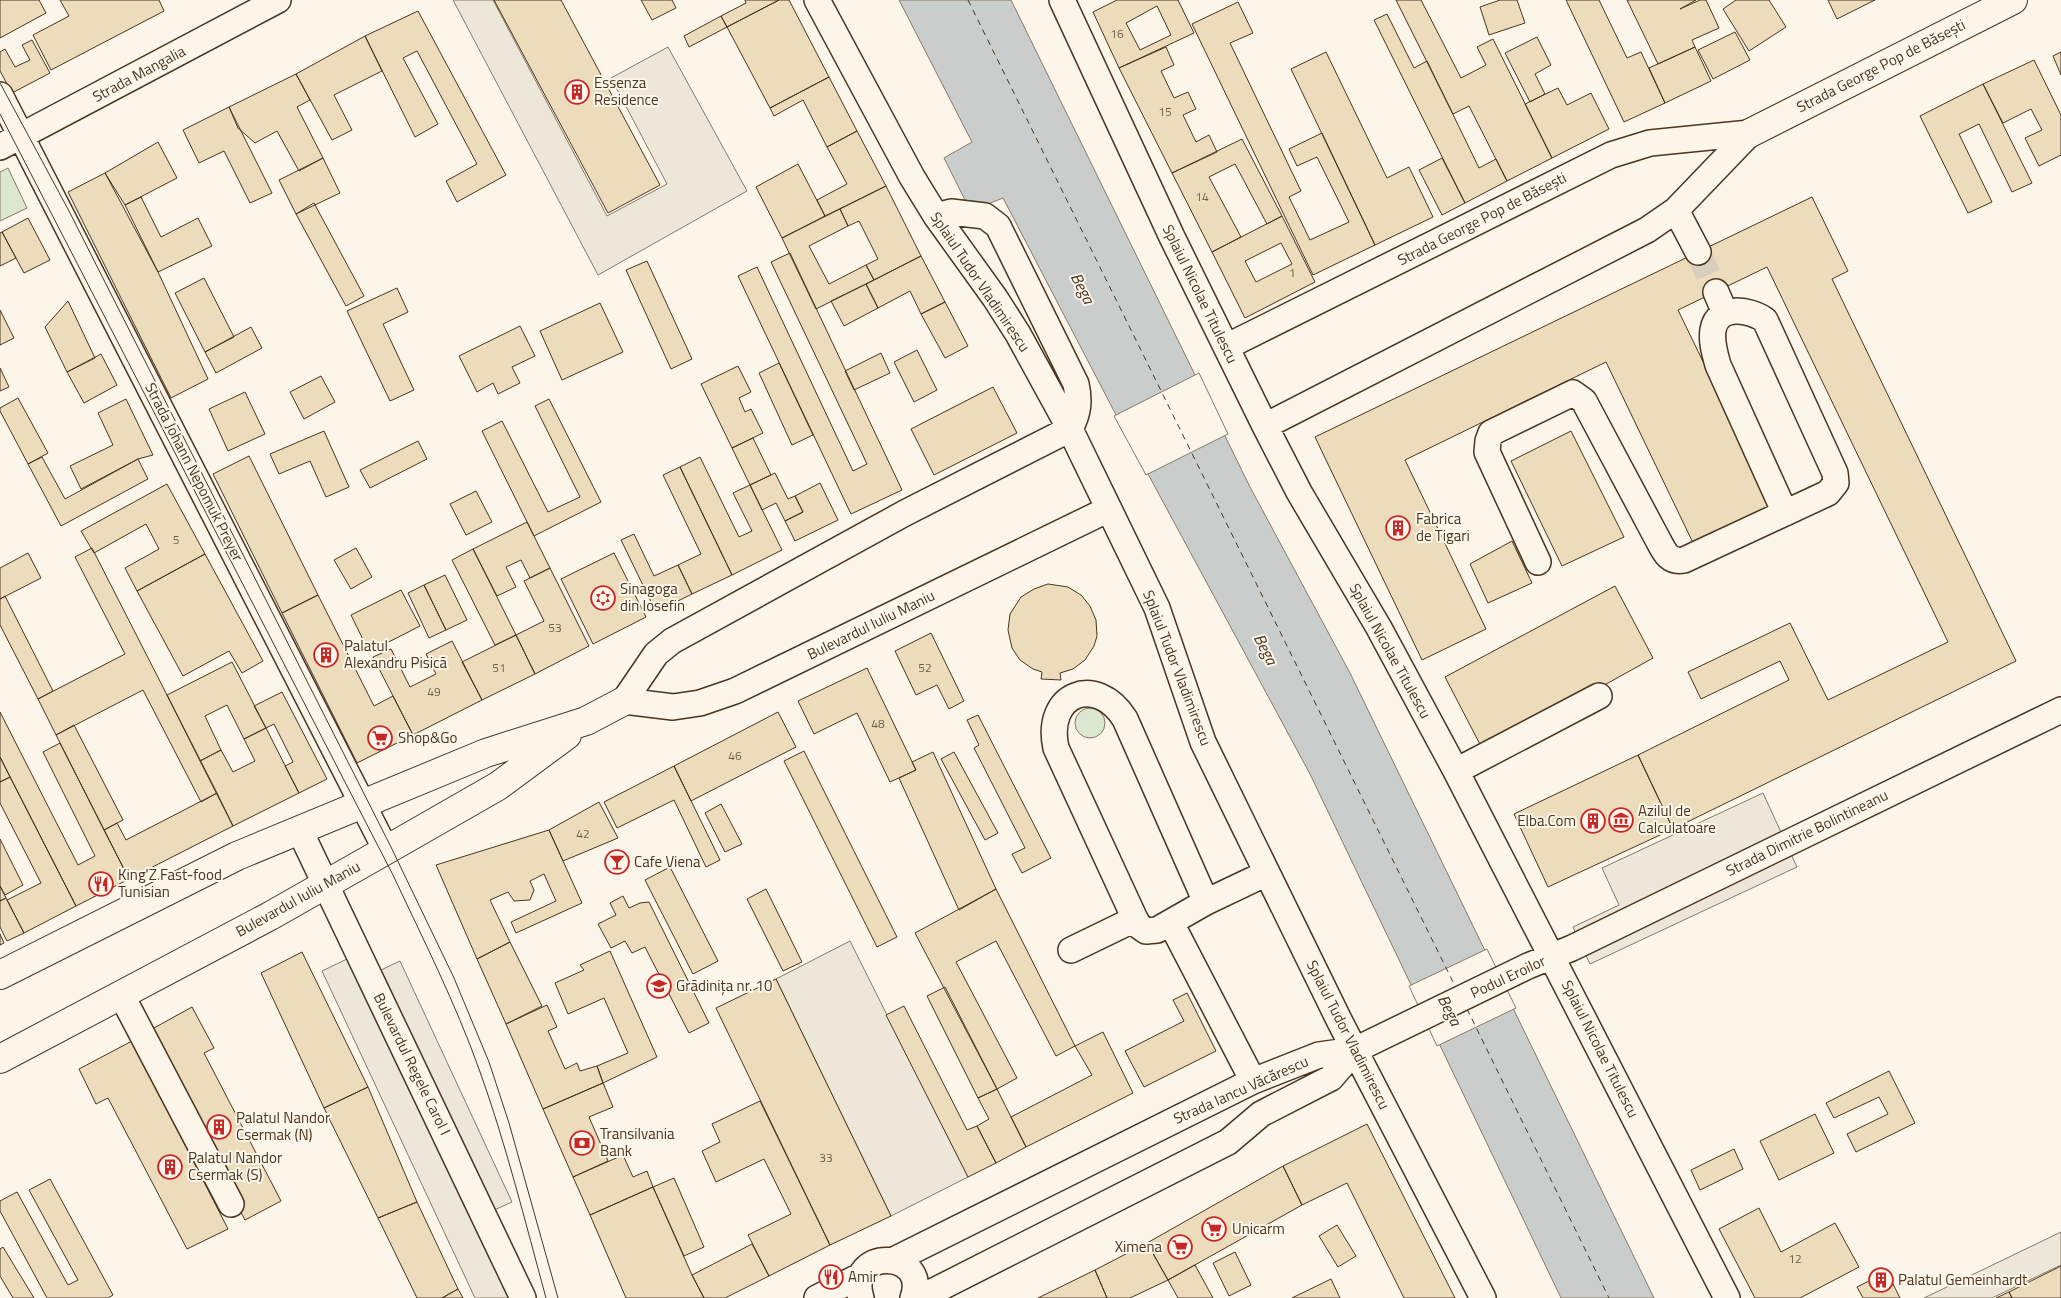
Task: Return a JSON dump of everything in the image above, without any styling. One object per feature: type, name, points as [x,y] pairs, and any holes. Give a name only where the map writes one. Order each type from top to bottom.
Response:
[{"type":"main road","name":"Strada George Pop de Băsești","points":[[1750,132],[2013,0]]},
{"type":"main road","name":"Bulevardul Iuliu Maniu","points":[[0,975],[237,856],[486,754],[586,721],[624,702]]},
{"type":"main road","name":"Bulevardul Iuliu Maniu","points":[[0,1060],[325,885],[498,786],[586,721]]},
{"type":"street","name":"Splaiul Tudor Vladimirescu","points":[[818,0],[912,177],[936,216],[1018,334],[1070,430],[1157,608],[1203,742],[1355,1050],[1483,1298]]},
{"type":"street","name":"Splaiul Nicolae Titulescu","points":[[1062,0],[1172,237],[1265,426],[1299,492],[1379,628],[1456,771],[1726,1298]]},
{"type":"street","name":"Strada Mangalia","points":[[0,147],[269,2]]},
{"type":"street","name":"Strada Johann Nepomuk Preyer","points":[[0,94],[386,850]]},
{"type":"street","name":"Strada George Pop de Băsești","points":[[1226,347],[1611,154],[1650,144],[1750,132]]},
{"type":"street","name":"Strada George Pop de Băsești","points":[[1265,426],[1647,230],[1676,210],[1750,132]]},
{"type":"street","points":[[1676,210],[1698,252]]},
{"type":"street","points":[[936,216],[951,212],[985,216],[998,226],[1076,384],[1079,399],[1077,415],[1070,430]]},
{"type":"street","points":[[1538,562],[1488,452],[1488,441],[1492,433],[1573,393],[1584,401],[1668,558],[1676,562],[1684,560],[1828,493],[1836,483],[1835,473],[1765,320],[1753,312],[1734,310],[1721,302],[1718,319],[1713,328],[1713,344],[1718,365],[1785,513]]},
{"type":"street","name":"Bulevardul Iuliu Maniu","points":[[1070,430],[904,513],[672,641],[656,654],[624,702],[672,708],[700,703],[736,691],[1109,509]]},
{"type":"street","points":[[1206,902],[1121,712],[1109,699],[1093,694],[1078,695],[1065,702],[1057,715],[1054,732],[1056,748],[1135,919],[1146,931],[1157,930],[1206,902],[1267,873]]},
{"type":"street","points":[[1456,771],[1598,696]]},
{"type":"street","name":"Strada Dimitrie Bolintineanu","points":[[1552,956],[2061,710]]},
{"type":"street","name":"Bulevardul Regele Carol I","points":[[300,831],[524,1298]]},
{"type":"street","points":[[1071,950],[1135,919]]},
{"type":"street","points":[[1171,923],[1253,1081]]},
{"type":"street","name":"Podul Eroilor","points":[[1355,1050],[1552,956]]},
{"type":"street","points":[[122,996],[231,1204]]},
{"type":"street","name":"Strada Iancu Văcărescu","points":[[861,1286],[876,1262],[884,1259],[894,1260],[1253,1081],[1319,1055],[1355,1050]]},
{"type":"street","name":"Strada Iancu Văcărescu","points":[[920,1298],[1228,1142],[1261,1114],[1331,1078],[1355,1050]]},
{"type":"street","points":[[894,1260],[904,1264],[911,1272],[915,1282],[913,1298]]},
{"type":"street","points":[[817,1298],[861,1286]]},
{"type":"green space","points":[[8,168],[27,208],[0,221],[0,172]]},
{"type":"green space","points":[[1090,708],[1101,712],[1105,723],[1101,734],[1090,738],[1079,734],[1075,723],[1079,712]]},
{"type":"shaded area","points":[[453,0],[493,0],[607,216],[667,184],[611,78],[668,47],[747,191],[598,275]]},
{"type":"shaded area","points":[[1763,793],[1797,867],[1590,964],[1573,927],[1619,905],[1602,868]]},
{"type":"shaded area","points":[[850,941],[968,1177],[891,1216],[776,979]]},
{"type":"shaded area","points":[[351,957],[510,1298],[475,1298],[322,971]]},
{"type":"shaded area","points":[[400,961],[512,1202],[492,1211],[381,970]]},
{"type":"shaded area","points":[[2061,1232],[2061,1265],[1992,1298],[1924,1298]]},
{"type":"water","name":"Bega","points":[[899,0],[1011,0],[1250,487],[1350,673],[1654,1298],[1561,1298],[1310,774],[1114,411],[1003,198],[988,204],[965,200],[944,158],[972,142]]},
{"type":"pier","points":[[1199,373],[1228,434],[1146,475],[1114,416]]},
{"type":"pier","points":[[1487,949],[1516,1008],[1437,1046],[1409,986]]},
{"type":"building","points":[[0,0],[39,0],[46,13],[0,38]]},
{"type":"building","points":[[60,0],[159,0],[164,11],[51,70],[33,35],[69,16]]},
{"type":"building","name":"Essenza Residence","points":[[494,0],[561,0],[660,185],[608,213]]},
{"type":"building","points":[[641,0],[672,0],[676,8],[652,20]]},
{"type":"building","points":[[745,0],[779,0],[727,27],[721,16],[746,3]]},
{"type":"building","points":[[779,0],[789,0],[829,77],[770,108],[727,27]]},
{"type":"building","points":[[1117,0],[1178,0],[1194,33],[1119,68],[1093,12]],"holes":[[[1157,6],[1171,35],[1140,50],[1126,23]]]},
{"type":"building","points":[[1396,0],[1421,0],[1461,78],[1486,65],[1477,47],[1493,39],[1552,158],[1507,181],[1469,106],[1453,114]]},
{"type":"building","points":[[1500,0],[1517,0],[1525,23],[1489,35],[1480,7]]},
{"type":"building","points":[[1566,0],[1599,0],[1627,58],[1641,52],[1665,103],[1624,122]]},
{"type":"building","points":[[1627,0],[1696,0],[1680,9],[1700,0],[1706,0],[1719,28],[1692,40],[1695,47],[1658,64]]},
{"type":"building","points":[[1736,0],[1769,0],[1786,27],[1749,51],[1723,9]]},
{"type":"building","points":[[1828,0],[1875,0],[1837,19]]},
{"type":"building","points":[[1238,2],[1253,33],[1230,43],[1301,191],[1289,197],[1310,240],[1349,222],[1317,157],[1297,166],[1289,149],[1322,133],[1375,245],[1313,275],[1192,24]]},
{"type":"building","points":[[418,11],[506,175],[457,202],[446,181],[477,164],[417,51],[403,58],[438,124],[415,137],[365,36]]},
{"type":"building","points":[[1387,14],[1414,68],[1427,61],[1479,168],[1496,159],[1507,181],[1465,203],[1374,20]]},
{"type":"building","points":[[721,16],[727,27],[689,47],[684,36]]},
{"type":"building","points":[[1735,32],[1750,60],[1713,79],[1698,50]]},
{"type":"building","points":[[365,36],[382,71],[334,95],[352,130],[332,140],[296,74]]},
{"type":"building","points":[[1537,37],[1551,65],[1535,74],[1545,94],[1530,102],[1505,53]]},
{"type":"building","points":[[32,40],[50,73],[12,93],[0,71],[0,52],[5,49],[15,67],[30,60],[22,45]]},
{"type":"building","points":[[1166,47],[1174,65],[1161,71],[1174,98],[1188,92],[1196,109],[1183,115],[1196,142],[1209,135],[1217,152],[1172,173],[1119,68]]},
{"type":"building","points":[[1695,47],[1711,81],[1665,103],[1649,68]]},
{"type":"building","points":[[1326,52],[1387,178],[1409,167],[1433,217],[1375,245],[1291,69]]},
{"type":"building","points":[[2061,52],[2061,75],[2053,56]]},
{"type":"building","points":[[2034,60],[2061,115],[2061,155],[2039,166],[2025,138],[2042,130],[2031,109],[2003,123],[1983,84]]},
{"type":"building","points":[[296,74],[310,100],[297,107],[323,158],[299,171],[277,131],[255,143],[238,128],[229,107]]},
{"type":"building","points":[[829,77],[857,131],[827,147],[803,100],[774,116],[770,108]]},
{"type":"building","points":[[1983,84],[2032,183],[2012,192],[1979,124],[1959,134],[1992,202],[1968,213],[1920,116]]},
{"type":"building","points":[[1558,88],[1567,105],[1591,93],[1609,129],[1552,158],[1525,104]]},
{"type":"building","points":[[229,107],[272,193],[250,203],[224,151],[199,163],[183,130]]},
{"type":"building","points":[[857,131],[886,186],[825,216],[817,200],[847,184],[827,147]]},
{"type":"building","points":[[1242,139],[1282,216],[1267,224],[1235,164],[1209,177],[1241,237],[1212,252],[1172,173]]},
{"type":"building","points":[[158,142],[177,178],[125,205],[105,173]]},
{"type":"building","points":[[323,158],[340,193],[296,214],[279,180]]},
{"type":"building","points":[[1442,158],[1465,203],[1442,215],[1419,170]]},
{"type":"building","points":[[798,164],[825,216],[782,238],[756,187]]},
{"type":"building","points":[[105,173],[158,272],[208,379],[171,398],[68,192]]},
{"type":"building","points":[[886,186],[921,256],[874,280],[866,265],[878,259],[859,221],[848,226],[840,209]]},
{"type":"building","points":[[141,197],[161,237],[198,218],[212,246],[158,272],[125,205]]},
{"type":"building","name":"Fabrica de Tigari","points":[[1812,197],[1848,271],[1832,279],[2016,661],[1673,829],[1638,755],[1789,680],[1780,661],[1701,699],[1688,672],[1790,623],[1828,700],[1948,642],[1767,267],[1678,310],[1774,508],[1695,547],[1606,362],[1405,460],[1486,629],[1422,660],[1315,437]]},
{"type":"building","points":[[314,203],[364,296],[346,306],[296,214]]},
{"type":"building","points":[[840,209],[848,226],[809,246],[829,284],[866,265],[874,280],[816,309],[782,238]]},
{"type":"building","points":[[1282,216],[1315,282],[1245,318],[1212,252]],"holes":[[[1281,243],[1292,264],[1256,282],[1245,261]]]},
{"type":"building","points":[[28,218],[50,260],[24,273],[2,232]]},
{"type":"building","points":[[2,232],[16,258],[0,266],[0,233]]},
{"type":"building","points":[[790,253],[902,490],[851,514],[738,276],[757,267],[853,471],[867,464],[771,262]]},
{"type":"building","points":[[921,256],[945,302],[921,314],[910,291],[878,308],[866,284]]},
{"type":"building","points":[[647,261],[692,359],[671,369],[626,270]]},
{"type":"building","points":[[204,278],[234,337],[205,352],[175,293]]},
{"type":"building","points":[[866,284],[878,308],[844,326],[831,301]]},
{"type":"building","points":[[397,288],[408,312],[383,324],[414,390],[390,401],[347,311]]},
{"type":"building","points":[[68,301],[95,358],[67,372],[45,327]]},
{"type":"building","points":[[945,302],[968,346],[945,358],[921,314]]},
{"type":"building","points":[[600,303],[623,352],[562,380],[540,331]]},
{"type":"building","points":[[0,310],[14,338],[0,345]]},
{"type":"building","points":[[520,326],[535,356],[512,367],[520,383],[498,394],[493,383],[477,392],[459,356]]},
{"type":"building","points":[[251,327],[262,348],[216,373],[205,352]]},
{"type":"building","points":[[917,350],[937,390],[914,402],[894,362]]},
{"type":"building","points":[[881,353],[890,373],[854,390],[845,371]]},
{"type":"building","points":[[101,354],[117,385],[84,403],[67,372]]},
{"type":"building","points":[[779,363],[813,435],[792,445],[759,373]]},
{"type":"building","points":[[738,366],[751,392],[739,398],[745,412],[751,409],[763,433],[732,448],[701,384]]},
{"type":"building","points":[[0,368],[9,387],[0,391]]},
{"type":"building","points":[[321,376],[335,402],[304,419],[290,392]]},
{"type":"building","points":[[993,387],[1017,433],[934,475],[911,429]]},
{"type":"building","points":[[245,392],[265,434],[228,451],[209,409]]},
{"type":"building","points":[[18,398],[48,453],[28,464],[0,411],[0,408]]},
{"type":"building","points":[[126,399],[153,455],[138,459],[81,489],[70,466],[113,445],[98,413]]},
{"type":"building","points":[[549,399],[601,502],[534,536],[482,431],[502,421],[548,512],[580,497],[535,406]]},
{"type":"building","points":[[324,431],[349,487],[326,497],[310,461],[279,474],[270,454]]},
{"type":"building","points":[[1571,431],[1624,537],[1562,566],[1511,461]]},
{"type":"building","points":[[753,438],[771,475],[750,485],[732,448]]},
{"type":"building","points":[[418,441],[427,459],[370,488],[360,470]]},
{"type":"building","points":[[249,456],[318,595],[282,613],[213,474]]},
{"type":"building","points":[[42,457],[65,499],[138,459],[148,479],[61,526],[28,464]]},
{"type":"building","points":[[700,457],[739,537],[752,531],[733,493],[750,485],[782,550],[732,575],[680,467]]},
{"type":"building","points":[[680,467],[732,575],[692,594],[678,565],[701,554],[663,475]]},
{"type":"building","points":[[775,473],[788,499],[795,496],[803,512],[785,521],[776,503],[762,510],[750,485]]},
{"type":"building","points":[[820,483],[838,520],[795,541],[785,521],[803,512],[795,496]]},
{"type":"building","points":[[167,484],[205,554],[137,591],[125,568],[159,549],[146,524],[94,553],[81,531]]},
{"type":"building","points":[[476,491],[492,522],[466,535],[450,504]]},
{"type":"building","points":[[527,522],[550,568],[530,578],[521,560],[506,567],[516,587],[497,596],[473,549]]},
{"type":"building","points":[[634,534],[654,576],[678,565],[692,594],[656,612],[621,540]]},
{"type":"building","points":[[1512,541],[1532,583],[1488,603],[1470,564]]},
{"type":"building","points":[[92,548],[217,793],[201,802],[143,690],[56,735],[38,699],[125,654],[75,557]]},
{"type":"building","points":[[356,548],[372,577],[351,589],[334,560]]},
{"type":"building","points":[[473,549],[516,635],[495,645],[452,560]]},
{"type":"building","points":[[28,553],[41,578],[0,599],[0,568]]},
{"type":"building","name":"Sinagoga din Iosefin","points":[[614,553],[646,617],[593,644],[561,579]]},
{"type":"building","points":[[205,554],[263,661],[242,673],[229,651],[183,676],[137,591]]},
{"type":"building","points":[[550,568],[589,646],[535,674],[516,635],[544,621],[524,581]]},
{"type":"building","points":[[445,575],[467,620],[446,630],[424,585]]},
{"type":"building","points":[[1048,584],[1068,587],[1081,595],[1090,606],[1096,620],[1097,636],[1094,646],[1085,660],[1073,669],[1060,673],[1061,680],[1041,679],[1042,672],[1033,669],[1020,660],[1012,648],[1008,630],[1010,614],[1021,597],[1034,589]]},
{"type":"building","points":[[424,585],[446,630],[429,638],[408,593]]},
{"type":"building","points":[[1615,586],[1653,658],[1484,752],[1445,677]]},
{"type":"building","points":[[401,590],[420,626],[369,652],[351,615]]},
{"type":"building","name":"Palatul Alexandru Pisică","points":[[318,595],[374,706],[393,696],[413,735],[357,763],[282,613]]},
{"type":"building","points":[[5,596],[53,691],[38,699],[0,625],[0,599]]},
{"type":"building","points":[[931,633],[964,701],[949,709],[937,685],[916,695],[895,651]]},
{"type":"building","points":[[516,635],[535,674],[482,700],[462,662]]},
{"type":"building","points":[[452,641],[482,700],[413,735],[373,657],[391,649],[410,687],[436,674],[426,654]]},
{"type":"building","points":[[232,662],[266,728],[244,739],[227,705],[205,716],[221,750],[200,761],[167,695]]},
{"type":"building","points":[[867,668],[916,770],[890,782],[857,713],[814,734],[798,701]]},
{"type":"building","points":[[282,692],[327,779],[299,793],[285,766],[293,762],[274,724],[266,728],[254,706]]},
{"type":"building","points":[[0,712],[78,865],[95,856],[43,752],[60,743],[129,879],[76,906],[0,757]]},
{"type":"building","points":[[778,712],[796,747],[691,801],[674,766]]},
{"type":"building","points":[[978,715],[1051,858],[1022,873],[1012,854],[1025,848],[974,748],[979,745],[967,720]]},
{"type":"building","points":[[74,725],[123,820],[104,830],[56,735]]},
{"type":"building","points":[[266,728],[299,793],[233,826],[200,761],[221,750],[233,772],[255,761],[244,739]]},
{"type":"building","points":[[804,751],[897,937],[877,947],[784,761]]},
{"type":"building","points":[[933,752],[996,889],[959,910],[899,778],[916,770],[912,762]]},
{"type":"building","points":[[954,752],[998,833],[985,840],[941,759]]},
{"type":"building","name":"Elba.Com","points":[[1638,755],[1673,829],[1548,887],[1514,814]]},
{"type":"building","points":[[0,757],[10,777],[0,782]]},
{"type":"building","points":[[674,766],[720,860],[706,867],[674,800],[617,828],[604,802]]},
{"type":"building","points":[[10,777],[76,906],[24,933],[7,900],[41,883],[0,803],[0,782]]},
{"type":"building","points":[[217,793],[233,826],[129,879],[104,830],[117,823],[126,840]]},
{"type":"building","points":[[599,802],[618,838],[563,861],[549,830]]},
{"type":"building","points":[[721,804],[742,844],[725,852],[705,813]]},
{"type":"building","points":[[549,830],[582,903],[516,933],[511,922],[556,901],[544,874],[530,881],[534,890],[530,900],[514,901],[508,892],[490,900],[510,942],[477,959],[436,865]]},
{"type":"building","points":[[0,839],[23,885],[5,895],[0,886]]},
{"type":"building","points":[[670,867],[718,961],[693,974],[645,880]]},
{"type":"building","points":[[0,886],[6,898],[0,901]]},
{"type":"building","points":[[766,889],[802,962],[783,971],[747,899]]},
{"type":"building","points":[[996,889],[1075,1046],[1056,1056],[996,941],[956,962],[1017,1078],[997,1089],[915,933]]},
{"type":"building","points":[[623,896],[629,908],[640,903],[649,902],[709,1023],[689,1033],[645,947],[632,953],[625,941],[611,948],[598,924],[616,915],[610,903]]},
{"type":"building","points":[[6,898],[24,933],[7,941],[0,927],[0,901]]},
{"type":"building","points":[[0,934],[4,943],[0,945]]},
{"type":"building","points":[[510,942],[542,1006],[506,1024],[477,959]]},
{"type":"building","points":[[610,951],[657,1057],[603,1083],[597,1066],[628,1053],[604,998],[568,1014],[555,983],[584,970],[580,965]]},
{"type":"building","points":[[302,952],[368,1087],[324,1108],[261,973]]},
{"type":"building","points":[[776,979],[891,1216],[830,1245],[716,1008]]},
{"type":"building","points":[[945,987],[997,1089],[978,1098],[927,996]]},
{"type":"building","points":[[1187,993],[1216,1051],[1144,1087],[1125,1051],[1184,1021],[1173,1000]]},
{"type":"building","points":[[547,1005],[557,1027],[548,1031],[565,1069],[577,1063],[580,1071],[597,1066],[603,1083],[543,1109],[506,1024]]},
{"type":"building","points":[[904,1006],[967,1130],[977,1126],[996,1163],[968,1177],[886,1015]]},
{"type":"building","name":"Palatul Nandor Csermak (N)","points":[[192,1007],[214,1048],[204,1053],[281,1201],[245,1220],[145,1033]]},
{"type":"building","points":[[1103,1032],[1133,1093],[1026,1147],[1011,1117],[1092,1075],[1075,1046]]},
{"type":"building","name":"Palatul Nandor Csermak (S)","points":[[132,1041],[228,1229],[187,1249],[108,1098],[96,1104],[79,1069]]},
{"type":"building","points":[[1889,1071],[1915,1123],[1856,1152],[1847,1134],[1888,1114],[1879,1097],[1834,1118],[1826,1103]]},
{"type":"building","points":[[603,1083],[613,1107],[589,1117],[608,1161],[573,1177],[543,1109]]},
{"type":"building","points":[[368,1087],[417,1202],[378,1218],[324,1108]]},
{"type":"building","points":[[997,1089],[1026,1147],[996,1163],[977,1126],[989,1119],[978,1098]]},
{"type":"building","points":[[760,1101],[830,1245],[769,1276],[748,1235],[791,1214],[764,1159],[716,1182],[702,1151],[720,1142],[712,1124]]},
{"type":"building","points":[[1815,1114],[1834,1153],[1779,1180],[1760,1141]]},
{"type":"building","points":[[1367,1124],[1455,1298],[1404,1298],[1347,1183],[1302,1205],[1283,1166]]},
{"type":"building","points":[[1734,1149],[1743,1169],[1700,1190],[1691,1170]]},
{"type":"building","points":[[623,1155],[633,1177],[647,1171],[653,1187],[590,1215],[573,1177]]},
{"type":"building","points":[[1283,1166],[1302,1205],[1168,1280],[1147,1243]]},
{"type":"building","points":[[674,1178],[704,1247],[684,1256],[653,1187]]},
{"type":"building","points":[[50,1179],[113,1295],[108,1298],[47,1298],[0,1211],[0,1201],[17,1192],[68,1285],[78,1280],[29,1190]]},
{"type":"building","points":[[653,1187],[704,1298],[626,1298],[590,1215]]},
{"type":"building","points":[[417,1202],[458,1289],[442,1298],[417,1298],[378,1218]]},
{"type":"building","points":[[1759,1208],[1781,1252],[1835,1223],[1859,1267],[1800,1298],[1755,1298],[1719,1229]]},
{"type":"building","points":[[1337,1225],[1356,1256],[1338,1267],[1319,1236]]},
{"type":"building","points":[[1147,1243],[1168,1280],[1130,1298],[1107,1298],[1095,1270]]},
{"type":"building","points":[[752,1244],[769,1276],[725,1298],[704,1298],[692,1275]]},
{"type":"building","points":[[3,1247],[34,1298],[13,1298],[0,1276],[0,1249]]},
{"type":"building","points":[[1235,1252],[1251,1285],[1229,1296],[1213,1263]]},
{"type":"building","points":[[1195,1265],[1213,1298],[1178,1298],[1168,1280]]},
{"type":"building","points":[[2061,1266],[2061,1298],[2012,1298],[2009,1292]]},
{"type":"building","points":[[1095,1270],[1107,1298],[1038,1298]]},
{"type":"building","name":"Palatul Gemeinhardt","points":[[1887,1272],[1900,1298],[1863,1298],[1857,1287]]},
{"type":"building","points":[[1331,1279],[1340,1298],[1292,1298]]},
{"type":"building","points":[[458,1289],[463,1298],[442,1298]]},
{"type":"building","points":[[2009,1292],[2012,1298],[1996,1298]]},
{"type":"ferry route","points":[[968,0],[1456,988]]},
{"type":"ferry route","points":[[1467,1009],[1609,1298]]},
{"type":"tunnel","points":[[1698,252],[1716,292]]},
{"type":"tram line","points":[[0,83],[69,211],[391,847],[454,978],[489,1062],[509,1123],[558,1298]]},
{"type":"tram line","points":[[0,114],[393,875],[438,971],[460,1019],[489,1097],[515,1183],[546,1298]]},
{"type":"place","name":"Essenza Residence","points":[[577,92]]},
{"type":"place","name":"Fabrica de Tigari","points":[[1398,528]]},
{"type":"place","name":"Sinagoga din Iosefin","points":[[603,598]]},
{"type":"place","name":"Palatul Alexandru Pisică","points":[[326,655]]},
{"type":"place","name":"Shop&Go","points":[[380,738]]},
{"type":"place","name":"Azilul de Calculatoare","points":[[1621,820]]},
{"type":"place","name":"Elba.Com","points":[[1593,821]]},
{"type":"place","name":"Cafe Viena","points":[[617,862]]},
{"type":"place","name":"King'Z Fast-food Tunisian","points":[[101,884]]},
{"type":"place","name":"Grădinița nr. 10","points":[[659,986]]},
{"type":"place","name":"Palatul Nandor Csermak (N)","points":[[219,1127]]},
{"type":"place","name":"Transilvania Bank","points":[[582,1143]]},
{"type":"place","name":"Palatul Nandor Csermak (S)","points":[[170,1167]]},
{"type":"place","name":"Unicarm","points":[[1214,1229]]},
{"type":"place","name":"Ximena","points":[[1180,1247]]},
{"type":"place","name":"Amir","points":[[831,1277]]},
{"type":"place","name":"Palatul Gemeinhardt","points":[[1881,1280]]}]
